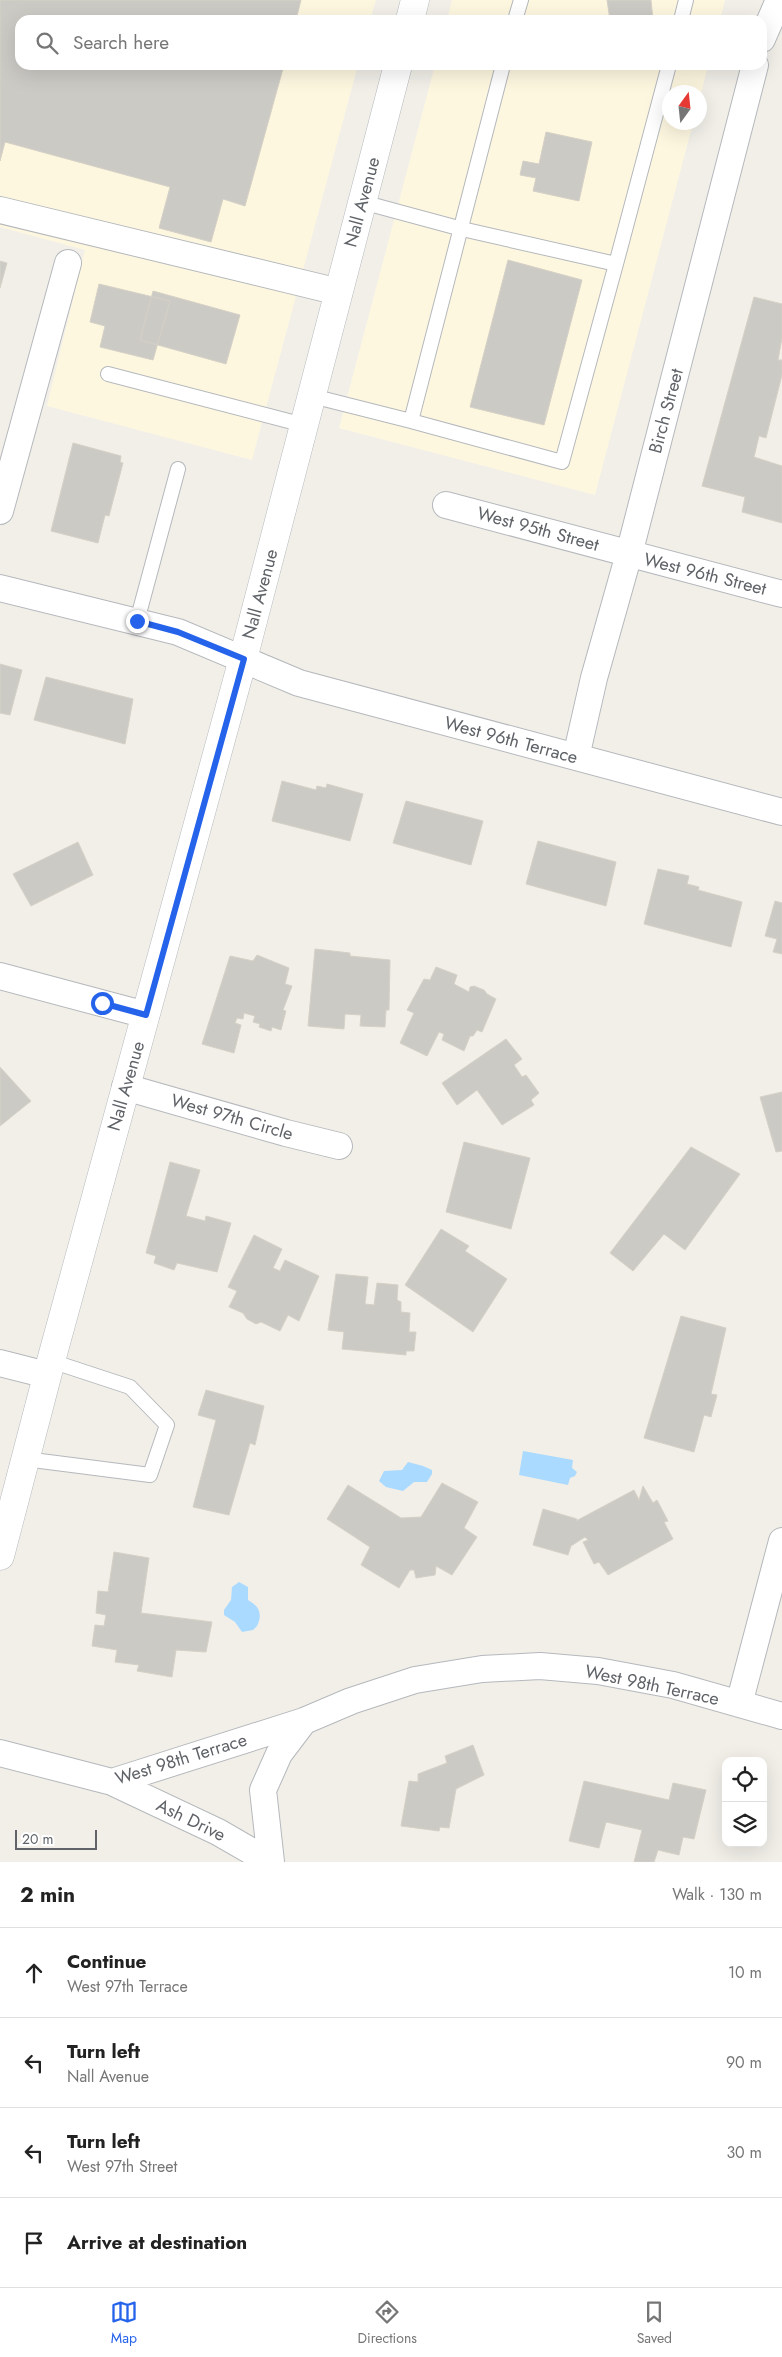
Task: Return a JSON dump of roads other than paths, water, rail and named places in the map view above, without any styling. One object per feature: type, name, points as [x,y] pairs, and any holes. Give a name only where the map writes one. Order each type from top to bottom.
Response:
[{"type":"main road","points":[[411,15],[415,0]]},
{"type":"main road","name":"Nall Avenue","points":[[0,1556],[125,1087],[244,659],[397,70]]},
{"type":"street","points":[[767,28],[779,0]]},
{"type":"street","name":"Birch Street","points":[[576,757],[594,678],[629,554],[754,70]]},
{"type":"street","points":[[0,210],[339,292]]},
{"type":"street","points":[[0,511],[68,263]]},
{"type":"street","name":"West 95th Street","points":[[446,504],[629,554]]},
{"type":"street","name":"West 96th Street","points":[[629,554],[782,594]]},
{"type":"street","name":"West 96th Terrace","points":[[0,588],[178,632],[299,683],[782,812]]},
{"type":"street","points":[[0,976],[146,1015]]},
{"type":"street","name":"West 97th Circle","points":[[125,1087],[338,1146]]},
{"type":"street","points":[[0,1363],[49,1368]]},
{"type":"street","name":"West 98th Terrace","points":[[739,1704],[782,1541]]},
{"type":"street","name":"West 98th Terrace","points":[[0,1753],[112,1782],[304,1721],[351,1700],[415,1680],[482,1669],[540,1666],[598,1671],[673,1686],[782,1716]]},
{"type":"street","name":"West 98th Terrace","points":[[270,1862],[263,1790],[279,1754],[304,1721]]},
{"type":"street","name":"Ash Drive","points":[[112,1782],[218,1832],[270,1862]]},
{"type":"lane","points":[[516,15],[521,0]]},
{"type":"lane","points":[[682,15],[686,0]]},
{"type":"lane","points":[[411,421],[502,70]]},
{"type":"lane","points":[[312,396],[562,462],[668,70]]},
{"type":"lane","points":[[362,202],[462,229],[616,264]]},
{"type":"lane","points":[[108,374],[304,425]]},
{"type":"lane","points":[[137,621],[178,470]]},
{"type":"lane","points":[[25,1459],[150,1475],[166,1425],[130,1387],[49,1368]]},
{"type":"water","points":[[523,1451],[573,1460],[572,1468],[577,1472],[575,1476],[570,1478],[568,1485],[519,1475]]},
{"type":"water","points":[[408,1462],[432,1470],[432,1474],[427,1482],[414,1482],[403,1491],[386,1487],[379,1481],[384,1471],[402,1470]]},
{"type":"water","points":[[239,1582],[248,1587],[248,1600],[255,1605],[260,1614],[259,1622],[253,1630],[242,1632],[235,1622],[224,1615],[224,1610],[231,1600],[232,1587]]}]
